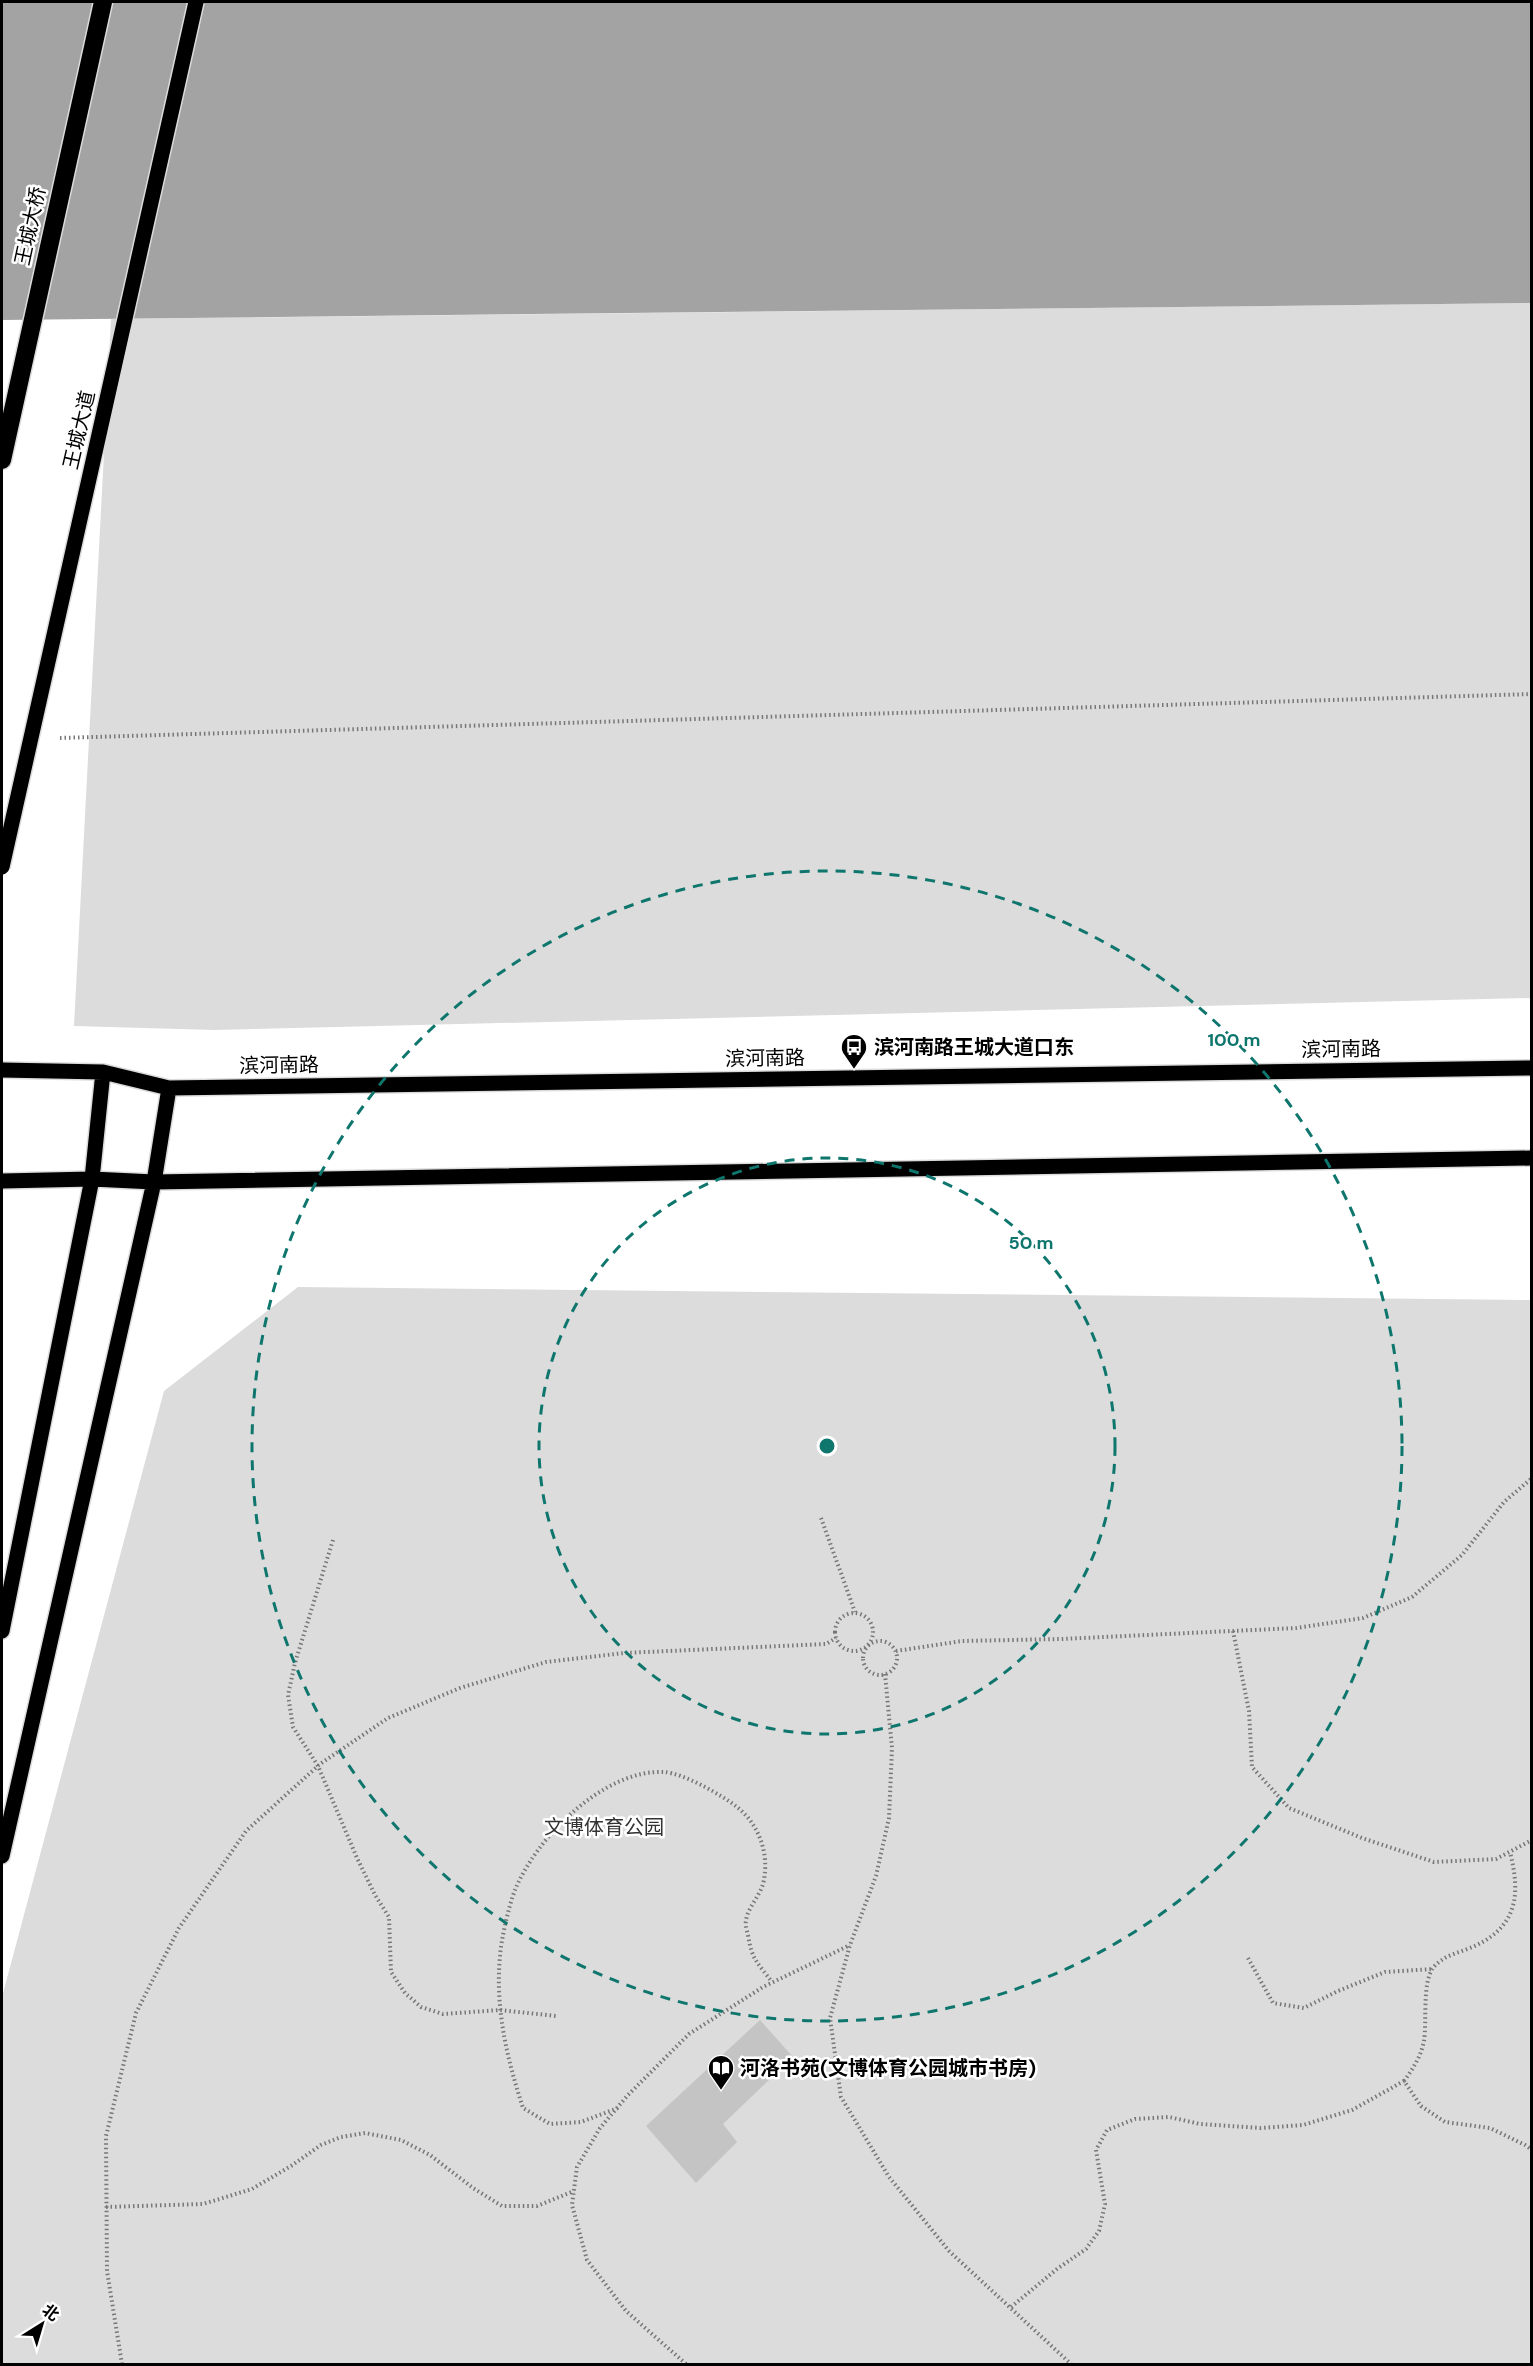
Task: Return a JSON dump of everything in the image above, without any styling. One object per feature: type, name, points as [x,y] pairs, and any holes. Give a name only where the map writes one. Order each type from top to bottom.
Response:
[{"type":"highway","name":"王城大桥","points":[[2,460],[103,2]]},
{"type":"highway","points":[[2,831],[14,813]]},
{"type":"main road","name":"王城大道","points":[[2,867],[196,2]]},
{"type":"main road","name":"滨河南路","points":[[2,1070],[103,1072],[169,1088],[1532,1068]]},
{"type":"main road","points":[[2,1631],[92,1179],[103,1072]]},
{"type":"main road","points":[[2,1856],[154,1182],[169,1088]]},
{"type":"main road","points":[[2,1181],[92,1179],[154,1182],[1532,1158]]},
{"type":"path","points":[[50,738],[1532,694]]},
{"type":"path","points":[[896,1651],[962,1641],[1061,1639],[1296,1628],[1363,1618],[1412,1597],[1462,1556],[1504,1502],[1532,1478]]},
{"type":"path","points":[[820,1518],[855,1612]]},
{"type":"path","points":[[333,1540],[288,1695],[293,1727],[318,1766],[375,1895],[389,1917],[391,1972],[405,1993],[421,2007],[443,2014],[500,2010],[556,2016]]},
{"type":"path","points":[[836,1638],[836,1625],[839,1620],[855,1612],[867,1617],[873,1628],[872,1640],[868,1646],[864,1656],[866,1667],[875,1674],[885,1674],[891,1671],[897,1662],[896,1651],[884,1641],[868,1646],[856,1651],[849,1651],[843,1648],[836,1638]]},
{"type":"path","points":[[1233,1631],[1249,1711],[1252,1767],[1289,1808],[1362,1838],[1434,1862],[1496,1859],[1532,1840]]},
{"type":"path","points":[[122,2364],[107,2271],[106,2136],[136,2013],[179,1928],[246,1831],[318,1766],[388,1718],[460,1689],[546,1662],[624,1653],[826,1644],[836,1638]]},
{"type":"path","points":[[885,1674],[892,1748],[889,1818],[876,1876],[850,1945],[830,2018],[841,2097],[889,2177],[949,2251],[1071,2364]]},
{"type":"path","points":[[618,2108],[581,2122],[550,2124],[524,2108],[511,2071],[500,2010],[500,1956],[514,1891],[530,1862],[552,1832],[585,1801],[626,1778],[665,1772],[708,1787],[739,1808],[759,1833],[765,1857],[762,1884],[746,1921],[752,1956],[772,1982]]},
{"type":"path","points":[[1011,2307],[1086,2248],[1099,2231],[1105,2204],[1096,2150],[1107,2130],[1135,2119],[1169,2117],[1200,2124],[1262,2128],[1303,2125],[1352,2110],[1404,2081],[1416,2065],[1424,2041],[1428,1984],[1433,1969],[1451,1954],[1478,1945],[1505,1926],[1516,1900],[1516,1877],[1510,1852]]},
{"type":"path","points":[[686,2364],[626,2311],[587,2260],[572,2205],[577,2167],[600,2128],[689,2034],[772,1982],[850,1945]]},
{"type":"path","points":[[1248,1958],[1273,2003],[1304,2008],[1338,1990],[1385,1972],[1433,1969]]},
{"type":"path","points":[[1404,2081],[1421,2106],[1445,2122],[1490,2128],[1532,2150]]},
{"type":"path","points":[[106,2207],[203,2204],[252,2189],[321,2145],[341,2137],[365,2133],[401,2140],[430,2155],[472,2188],[502,2206],[537,2206],[574,2191]]},
{"type":"green space","points":[[1531,303],[1531,998],[215,1030],[74,1026],[111,319]]},
{"type":"green space","name":"文博体育公园","points":[[298,1287],[1531,1300],[1531,2364],[2,2364],[2,1997],[164,1391]]},
{"type":"shaded area","points":[[2,2],[1531,2],[1531,303],[2,320]]},
{"type":"building","name":"河洛书苑(文博体育公园城市书房)","points":[[760,2020],[793,2057],[723,2124],[737,2142],[696,2183],[646,2126]]},
{"type":"place","name":"滨河南路王城大道口东","points":[[854,1070]]},
{"type":"place","name":"河洛书苑(文博体育公园城市书房)","points":[[721,2091]]}]
